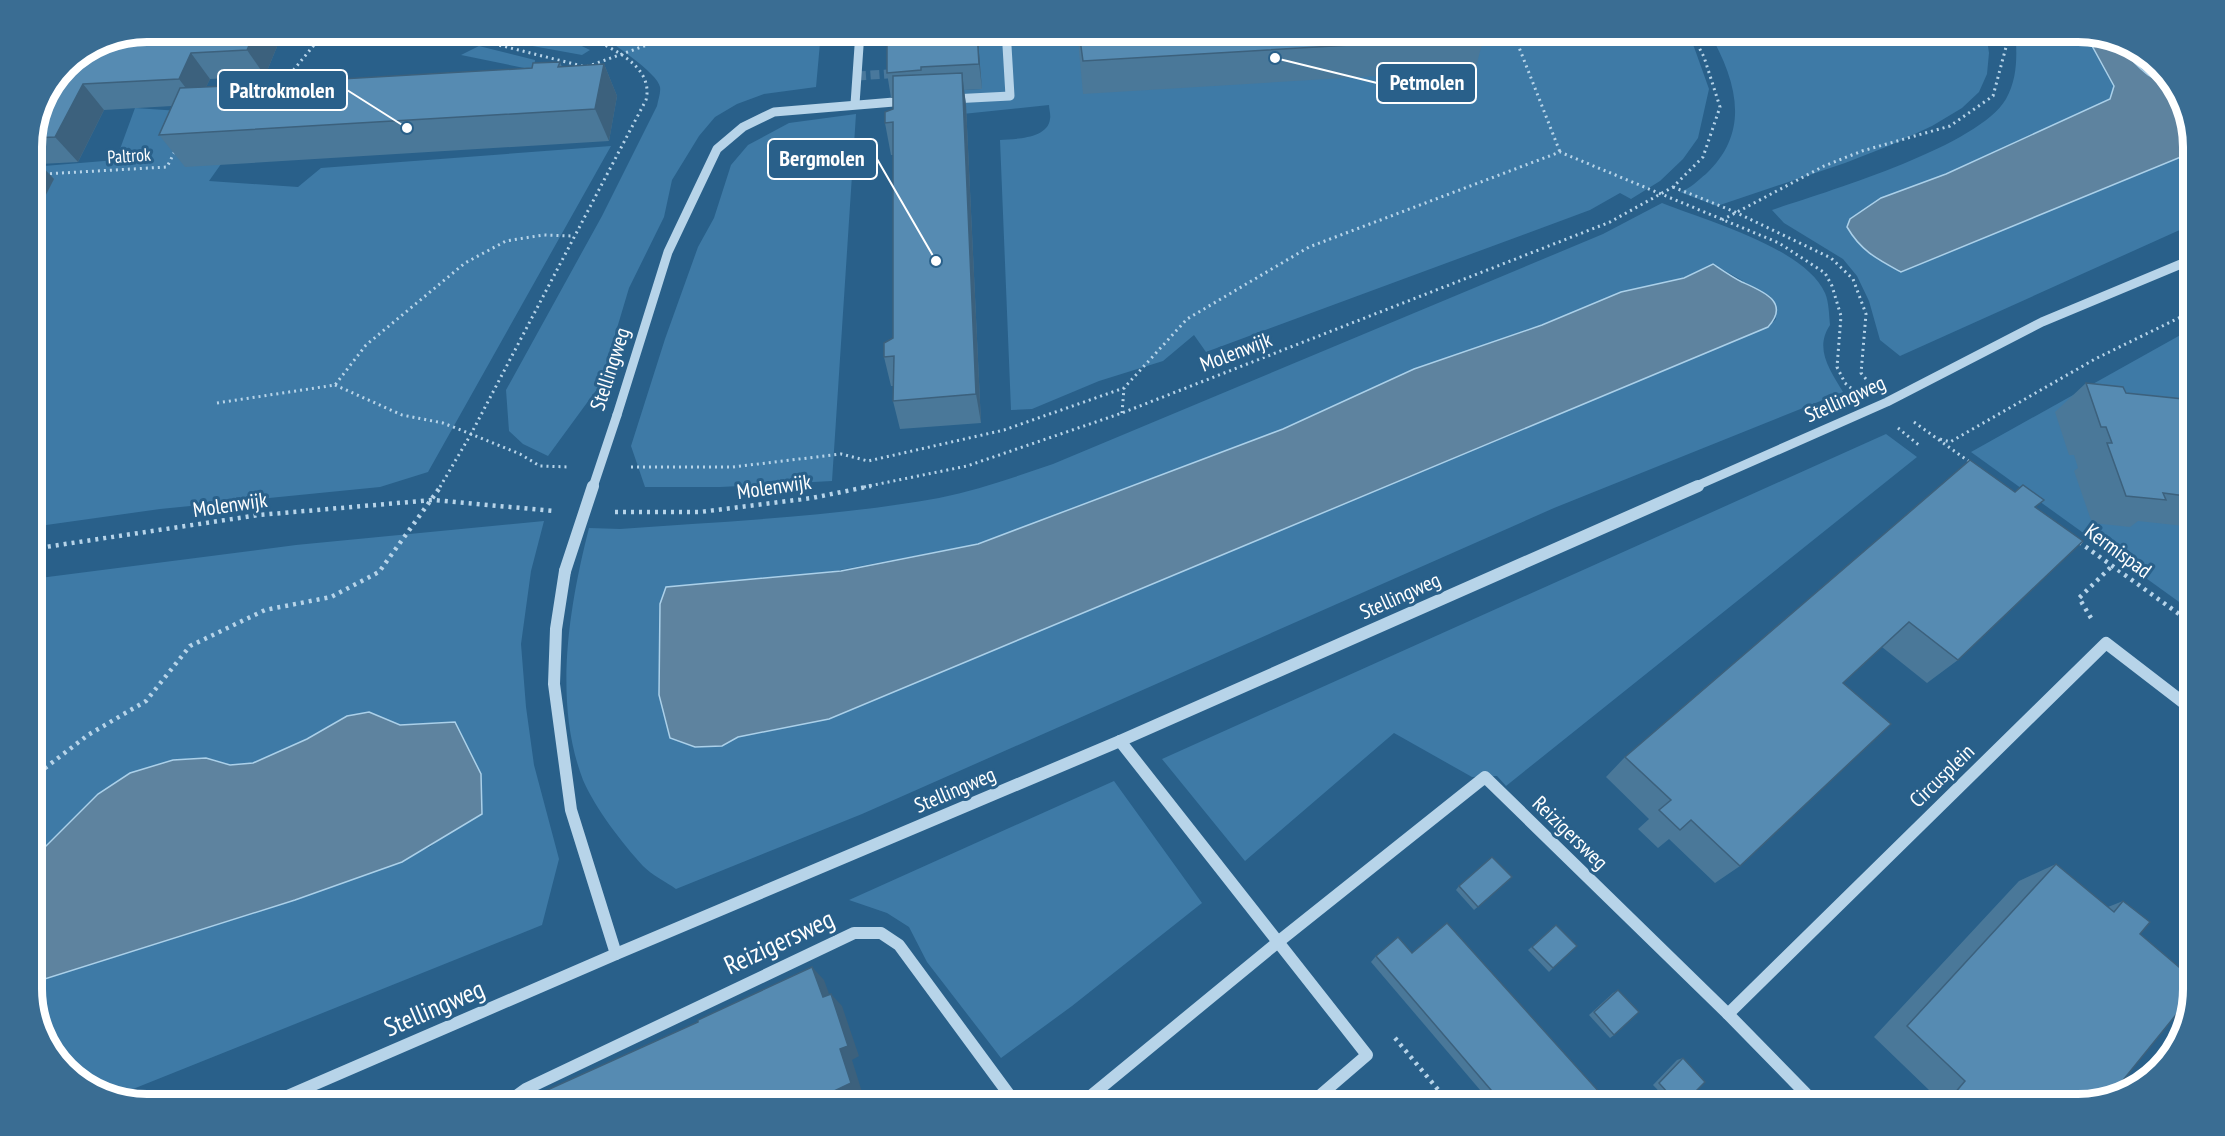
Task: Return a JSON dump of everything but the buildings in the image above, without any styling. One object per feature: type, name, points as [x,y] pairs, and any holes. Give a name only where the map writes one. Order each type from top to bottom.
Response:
[{"type":"street","points":[[855,104],[859,42]]},
{"type":"street","points":[[942,99],[1010,96],[1007,46]]},
{"type":"street","name":"Stellingweg","points":[[616,954],[571,810],[554,684],[556,629],[565,572],[668,252],[717,149],[743,127],[774,112],[920,100]]},
{"type":"street","name":"Stellingweg","points":[[292,1094],[1120,741],[1874,408],[2042,322],[2183,263]]},
{"type":"street","points":[[2106,643],[2183,702]]},
{"type":"street","name":"Circusplein","points":[[1728,1014],[2106,643]]},
{"type":"street","points":[[1120,741],[1368,1055],[1322,1094]]},
{"type":"street","name":"Reizigersweg","points":[[1093,1094],[1278,942],[1485,777],[1728,1014],[1806,1094]]},
{"type":"street","name":"Reizigersweg","points":[[519,1094],[854,933],[881,933],[899,945],[1009,1094]]},
{"type":"path","points":[[281,86],[317,42]]},
{"type":"path","points":[[487,42],[586,67],[653,42]]},
{"type":"path","points":[[42,770],[88,735],[146,701],[190,646],[265,610],[331,597],[380,572],[433,500],[471,434],[646,100],[649,88],[646,77],[618,54],[596,42]]},
{"type":"path","points":[[1007,46],[1062,42]]},
{"type":"path","points":[[1517,42],[1560,152]]},
{"type":"path","name":"Molenwijk","points":[[619,512],[700,512],[812,498],[967,466],[1122,413],[1610,222],[1673,187],[1703,157],[1720,107],[1704,57],[1696,42]]},
{"type":"path","points":[[1721,220],[1824,166],[1862,151],[1950,126],[1993,96],[2006,47],[2005,42]]},
{"type":"path","name":"Paltrok","points":[[42,174],[167,167],[177,146]]},
{"type":"path","points":[[631,467],[733,467],[841,454],[868,461],[1004,430],[1124,388],[1188,319],[1310,247],[1560,152],[1779,243],[1825,273],[1832,285],[1841,316],[1837,367],[1845,383],[1920,446]]},
{"type":"path","points":[[1673,187],[1735,212],[1831,258],[1853,279],[1866,314],[1861,373],[1887,402]]},
{"type":"path","points":[[335,385],[366,345],[465,263],[506,241],[543,235],[574,236]]},
{"type":"path","points":[[1977,467],[1938,439],[1950,442],[2095,359],[2183,316]]},
{"type":"path","points":[[217,403],[335,385],[402,415],[443,423],[471,434],[520,454],[540,466],[574,467]]},
{"type":"path","points":[[1122,413],[1124,388]]},
{"type":"path","name":"Molenwijk","points":[[42,548],[259,515],[433,500],[548,511]]},
{"type":"path","name":"Kermispad","points":[[2073,538],[2183,617]]},
{"type":"path","points":[[2106,643],[2079,598],[2112,566]]},
{"type":"path","points":[[1368,1055],[1392,1035],[1442,1094]]},
{"type":"shaded area","points":[[513,42],[574,42],[590,50],[582,55]]},
{"type":"shaded area","points":[[610,42],[820,42],[816,87],[764,94],[737,104],[715,117],[699,136],[672,180],[664,217],[629,288],[600,385],[548,456],[523,444],[509,431],[506,390],[602,216],[657,106],[660,87],[657,81]]},
{"type":"shaded area","points":[[978,42],[1691,42],[1709,89],[1698,138],[1683,159],[1660,181],[1631,199],[1620,193],[1590,210],[1206,352],[1194,335],[1163,361],[1099,381],[1032,409],[1011,410],[1000,140],[1030,137],[1043,131],[1050,119],[1049,105],[953,115],[925,92],[981,89]]},
{"type":"shaded area","points":[[1715,42],[1987,42],[1989,53],[1987,74],[1979,92],[1962,108],[1932,126],[1845,163],[1717,206],[1680,192],[1706,174],[1720,158],[1730,140],[1735,105],[1732,87]]},
{"type":"shaded area","points":[[2016,42],[2090,43],[2114,86],[2110,99],[1946,174],[1881,198],[1901,272],[2183,156],[2183,229],[1900,356],[1880,340],[1869,301],[1857,276],[1843,259],[1784,223],[1772,210],[1898,166],[1965,134],[1990,117],[2006,99],[2012,85]]},
{"type":"shaded area","points":[[2090,43],[2124,53],[2145,72],[2159,80],[2177,113],[2183,140],[2183,156],[1901,272],[1864,248],[1847,227],[1850,219],[1881,198],[1946,174],[2110,99],[2114,86]]},
{"type":"shaded area","points":[[479,46],[535,60],[534,70],[461,55]]},
{"type":"shaded area","points":[[2122,52],[2147,68],[2159,81],[2146,73]]},
{"type":"shaded area","points":[[135,108],[255,116],[209,181],[298,187],[321,168],[611,146],[428,472],[380,487],[160,509],[42,526],[42,166],[116,160]]},
{"type":"shaded area","points":[[856,114],[832,481],[720,487],[645,487],[631,446],[665,339],[698,247],[714,218],[731,165],[748,145],[789,123]]},
{"type":"shaded area","points":[[1662,203],[1753,238],[1777,249],[1797,262],[1814,277],[1825,293],[1830,325],[1823,342],[1824,351],[1829,367],[1843,392],[1554,508],[862,814],[676,889],[643,866],[626,847],[594,802],[583,780],[574,750],[568,719],[566,687],[570,622],[589,528],[620,529],[860,510],[939,498],[982,487],[1053,464],[1603,234]],"holes":[[[1713,264],[1771,297],[1776,319],[1768,327],[829,719],[737,737],[722,746],[695,747],[670,738],[659,695],[660,604],[978,544],[1283,429],[1414,369],[1542,325],[1621,292],[1684,278]]]},
{"type":"shaded area","points":[[1713,264],[1771,298],[1776,311],[1768,327],[829,719],[738,737],[722,746],[695,747],[670,738],[659,695],[660,604],[666,587],[841,571],[978,544],[1283,429],[1414,369],[1542,325],[1621,292],[1684,278]]},
{"type":"shaded area","points":[[2183,334],[2183,605],[1971,452]]},
{"type":"shaded area","points":[[1886,434],[1917,457],[1506,786],[1497,776],[1472,777],[1394,733],[1245,861],[1162,759]]},
{"type":"shaded area","points":[[544,521],[531,571],[521,644],[534,765],[559,859],[542,925],[126,1092],[113,1088],[78,1068],[60,1047],[44,1009],[42,980],[295,900],[430,847],[443,836],[482,814],[455,722],[400,725],[369,712],[347,716],[307,739],[253,763],[230,765],[206,758],[173,760],[130,773],[42,851],[42,578],[296,545]]},
{"type":"shaded area","points":[[369,712],[400,725],[455,722],[481,774],[482,814],[402,862],[295,900],[42,980],[42,850],[98,794],[130,773],[173,760],[206,758],[230,765],[253,763],[307,739],[347,716]]},
{"type":"shaded area","points":[[1114,781],[1202,903],[1072,1006],[1001,1058],[927,962],[909,927],[887,913],[849,900]]},
{"type":"tunnel","points":[[857,76],[901,73]]},
{"type":"place","name":"Petmolen","points":[[1275,58]]},
{"type":"place","name":"Paltrokmolen","points":[[407,128]]},
{"type":"place","name":"Bergmolen","points":[[936,261]]}]
